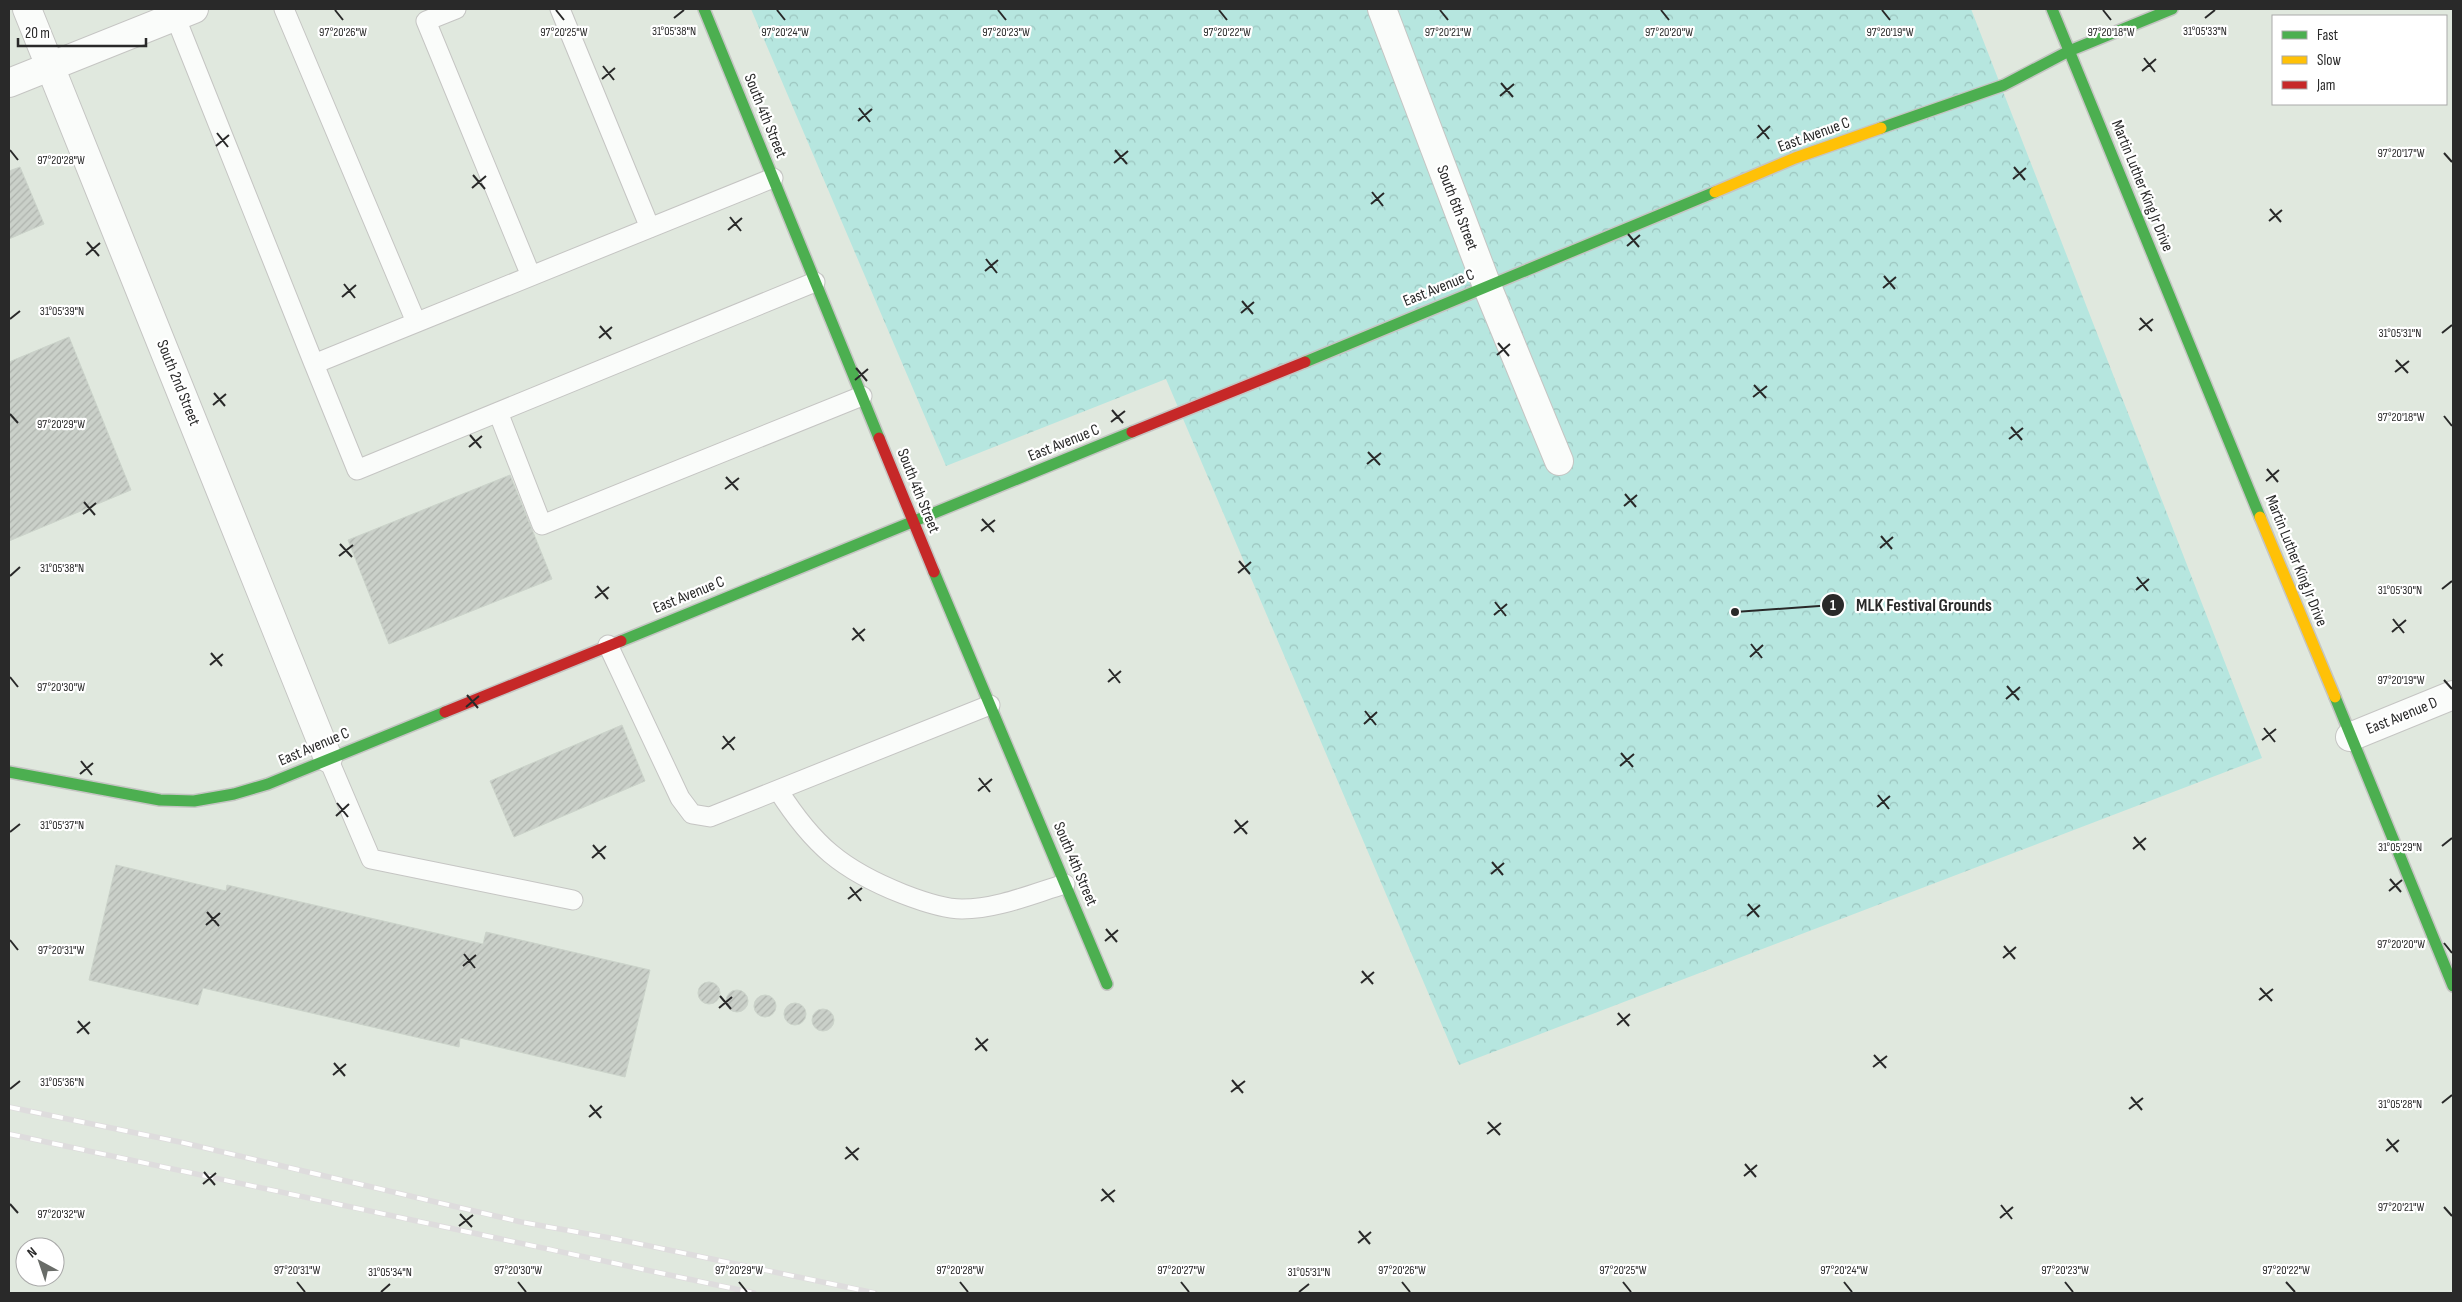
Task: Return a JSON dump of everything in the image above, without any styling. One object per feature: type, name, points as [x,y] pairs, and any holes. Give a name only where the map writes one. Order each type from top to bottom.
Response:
[{"type":"street","name":"South 2nd Street","points":[[27,9],[328,758]]},
{"type":"street","name":"South 4th Street","points":[[704,9],[913,522],[1107,984]]},
{"type":"street","name":"South 6th Street","points":[[1382,9],[1487,286],[1559,461]]},
{"type":"street","name":"Martin Luther King Jr Drive","points":[[2052,9],[2453,986]]},
{"type":"street","name":"East Avenue C","points":[[9,772],[160,800],[194,801],[251,789],[913,522],[1795,158],[2004,85],[2069,51],[2172,9]]},
{"type":"street","points":[[9,83],[185,13]]},
{"type":"street","name":"East Avenue D","points":[[2350,737],[2453,695]]},
{"type":"lane","points":[[284,9],[416,322]]},
{"type":"lane","points":[[456,9],[426,21],[531,276]]},
{"type":"lane","points":[[560,9],[650,228]]},
{"type":"lane","points":[[185,13],[314,364],[357,470],[815,282]]},
{"type":"lane","points":[[314,364],[773,178]]},
{"type":"lane","points":[[498,412],[542,524],[862,396]]},
{"type":"lane","points":[[608,645],[680,798],[692,814],[710,816],[990,706]]},
{"type":"lane","points":[[328,758],[371,859],[573,900]]},
{"type":"lane","points":[[778,790],[800,824],[823,848],[850,869],[879,885],[922,902],[961,909],[999,904],[1065,884]]},
{"type":"green space","points":[[751,9],[1971,9],[2262,758],[1459,1065],[1166,379],[946,466]]},
{"type":"building","points":[[20,167],[44,224],[9,239],[9,171]]},
{"type":"building","points":[[69,337],[131,490],[9,541],[9,362]]},
{"type":"building","points":[[510,475],[552,579],[389,644],[348,540]]},
{"type":"building","points":[[622,725],[645,781],[514,837],[490,781]]},
{"type":"building","points":[[116,865],[226,891],[227,885],[483,944],[486,932],[650,970],[625,1077],[460,1038],[459,1047],[203,988],[198,1005],[89,980]]},
{"type":"building","points":[[709,982],[717,985],[720,993],[717,1001],[709,1004],[701,1001],[698,993],[701,985]]},
{"type":"building","points":[[737,990],[745,993],[748,1001],[745,1009],[737,1012],[729,1009],[726,1001],[729,993]]},
{"type":"building","points":[[765,995],[773,998],[776,1006],[773,1014],[765,1017],[757,1014],[754,1006],[757,998]]},
{"type":"building","points":[[795,1003],[803,1006],[806,1014],[803,1022],[795,1025],[787,1022],[784,1014],[787,1006]]},
{"type":"building","points":[[823,1009],[831,1012],[834,1020],[831,1028],[823,1031],[815,1028],[812,1020],[815,1012]]},
{"type":"railway","points":[[9,1107],[180,1142],[521,1222],[616,1239],[875,1293]]},
{"type":"railway","points":[[9,1134],[754,1293]]},
{"type":"traffic: fast","points":[[704,9],[879,438]]},
{"type":"traffic: fast","points":[[2052,9],[2260,517]]},
{"type":"traffic: fast","points":[[1881,128],[2004,85],[2069,51],[2172,9]]},
{"type":"traffic: fast","points":[[1305,362],[1715,192]]},
{"type":"traffic: fast","points":[[621,641],[1132,432]]},
{"type":"traffic: fast","points":[[934,572],[1107,984]]},
{"type":"traffic: fast","points":[[2335,697],[2453,986]]},
{"type":"traffic: fast","points":[[9,772],[160,800],[194,801],[234,794],[268,784],[445,712]]},
{"type":"traffic: slow","points":[[1715,192],[1795,158],[1881,128]]},
{"type":"traffic: slow","points":[[2260,517],[2335,697]]},
{"type":"traffic: jam","points":[[1132,432],[1305,362]]},
{"type":"traffic: jam","points":[[879,438],[934,572]]},
{"type":"traffic: jam","points":[[445,712],[621,641]]},
{"type":"place","name":"MLK Festival Grounds","points":[[1735,612]]}]
